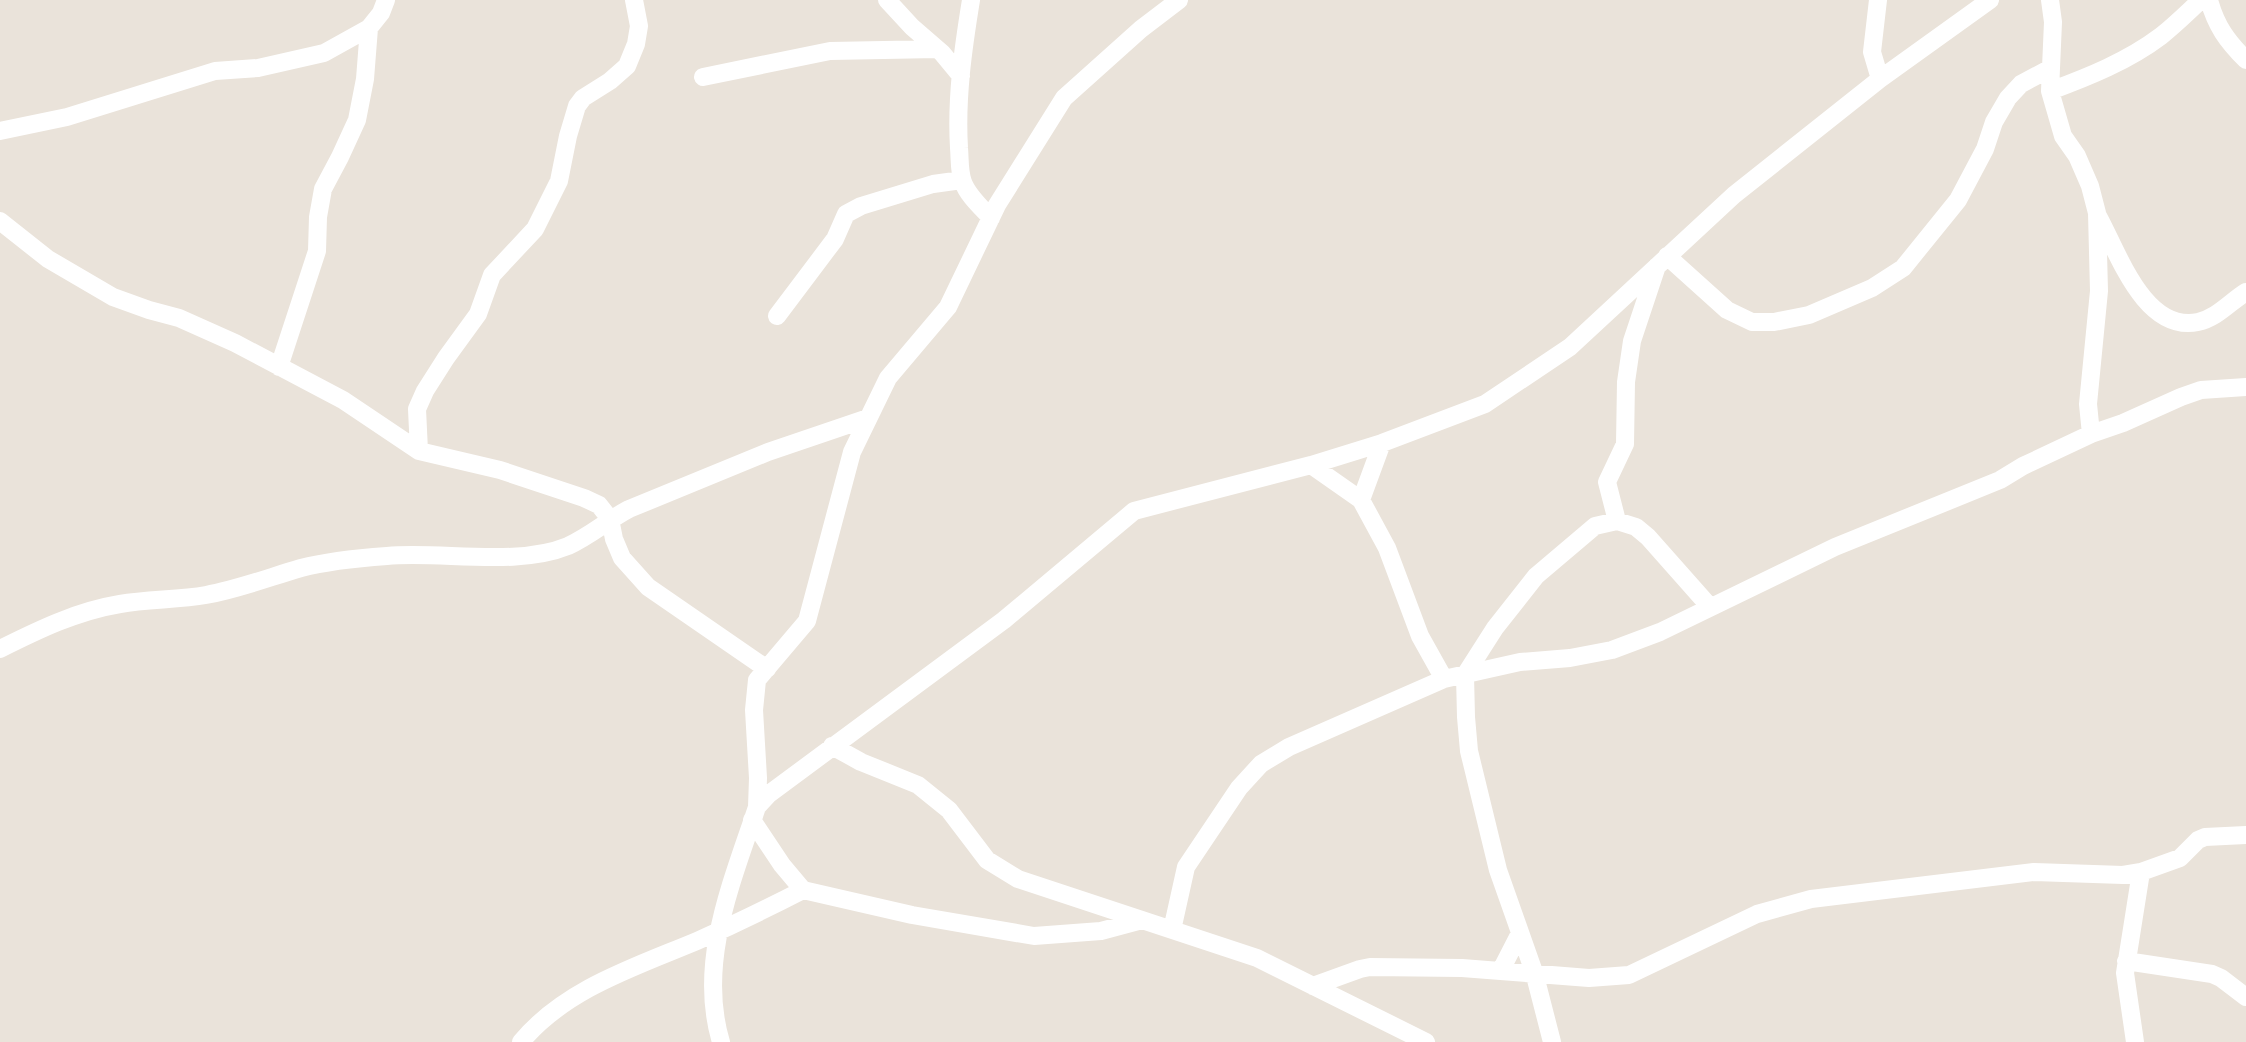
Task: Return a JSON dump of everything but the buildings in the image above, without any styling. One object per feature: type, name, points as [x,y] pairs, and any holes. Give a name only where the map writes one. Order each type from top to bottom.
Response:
[{"type":"street","points":[[0,131],[67,117],[215,71],[258,68],[324,53],[369,28],[381,13],[386,0]]},
{"type":"street","points":[[419,451],[417,409],[425,391],[478,314],[492,276],[535,229],[559,181],[568,136],[577,106],[583,98],[610,81],[626,66],[636,44],[639,26],[634,0]]},
{"type":"street","points":[[887,0],[912,27],[939,51],[961,76]]},
{"type":"street","points":[[971,0],[964,43],[957,114],[962,180],[968,192],[990,218]]},
{"type":"street","points":[[721,1042],[712,986],[718,932],[754,814],[758,778],[754,710],[757,680],[807,621],[852,452],[888,378],[948,307],[997,205],[1064,98],[1141,29],[1179,0]]},
{"type":"street","points":[[1878,0],[1872,52],[1880,79]]},
{"type":"street","points":[[754,814],[769,794],[1004,620],[1134,511],[1311,465],[1382,444],[1484,404],[1570,347],[1734,196],[1880,79],[1990,0]]},
{"type":"street","points":[[2050,0],[2053,22],[2050,91],[2063,136],[2077,156],[2090,186],[2097,213],[2122,265],[2134,285],[2148,304],[2159,314],[2179,323],[2198,322],[2214,316],[2246,292]]},
{"type":"street","points":[[2050,91],[2085,78],[2132,55],[2161,36],[2201,0]]},
{"type":"street","points":[[2209,0],[2214,19],[2228,41],[2246,60]]},
{"type":"street","points":[[279,367],[318,251],[318,217],[323,189],[357,120],[365,79],[369,28]]},
{"type":"street","points":[[703,77],[830,51],[939,51],[964,43]]},
{"type":"street","points":[[1662,261],[1727,310],[1752,322],[1774,322],[1808,315],[1872,288],[1903,268],[1958,200],[1985,149],[1994,122],[2008,98],[2021,84],[2051,68]]},
{"type":"street","points":[[777,316],[835,239],[846,214],[861,206],[933,184],[962,180]]},
{"type":"street","points":[[2091,434],[2088,404],[2099,290],[2097,213]]},
{"type":"street","points":[[0,221],[48,258],[113,297],[149,310],[186,320],[235,343],[343,400],[419,451],[500,470],[584,498],[599,505],[610,520],[614,539],[622,558],[648,587],[767,669]]},
{"type":"street","points":[[1617,521],[1607,482],[1625,444],[1626,382],[1632,340],[1662,261]]},
{"type":"street","points":[[1172,930],[1186,867],[1239,788],[1261,764],[1288,747],[1444,680],[1520,662],[1570,658],[1612,650],[1660,632],[1835,547],[2000,480],[2091,434],[2201,390],[2246,387]]},
{"type":"street","points":[[0,649],[45,627],[82,613],[119,604],[206,595],[303,568],[388,555],[482,557],[536,554],[567,546],[629,509],[768,452],[868,418]]},
{"type":"street","points":[[1361,500],[1382,444]]},
{"type":"street","points":[[1311,465],[1361,500],[1387,548],[1420,636],[1444,680]]},
{"type":"street","points":[[1552,1042],[1534,972],[1498,870],[1469,751],[1465,675],[1495,628],[1536,576],[1595,526],[1617,521],[1636,527],[1648,537],[1710,607]]},
{"type":"street","points":[[832,746],[861,762],[918,785],[949,810],[987,860],[1018,879],[1257,958],[1426,1042]]},
{"type":"street","points":[[754,814],[782,866],[803,890],[912,915],[1034,936],[1100,931],[1142,920]]},
{"type":"street","points":[[1313,986],[1370,967],[1501,970],[1589,978],[1629,975],[1757,914],[1811,899],[2034,872],[2124,875],[2140,872],[2180,858],[2198,840],[2205,837],[2246,835]]},
{"type":"street","points":[[2134,1042],[2125,973],[2140,872]]},
{"type":"street","points":[[521,1042],[530,1032],[592,986],[718,932],[803,890]]},
{"type":"street","points":[[1501,970],[1520,933]]},
{"type":"street","points":[[2126,961],[2212,974],[2221,978],[2246,997]]}]
